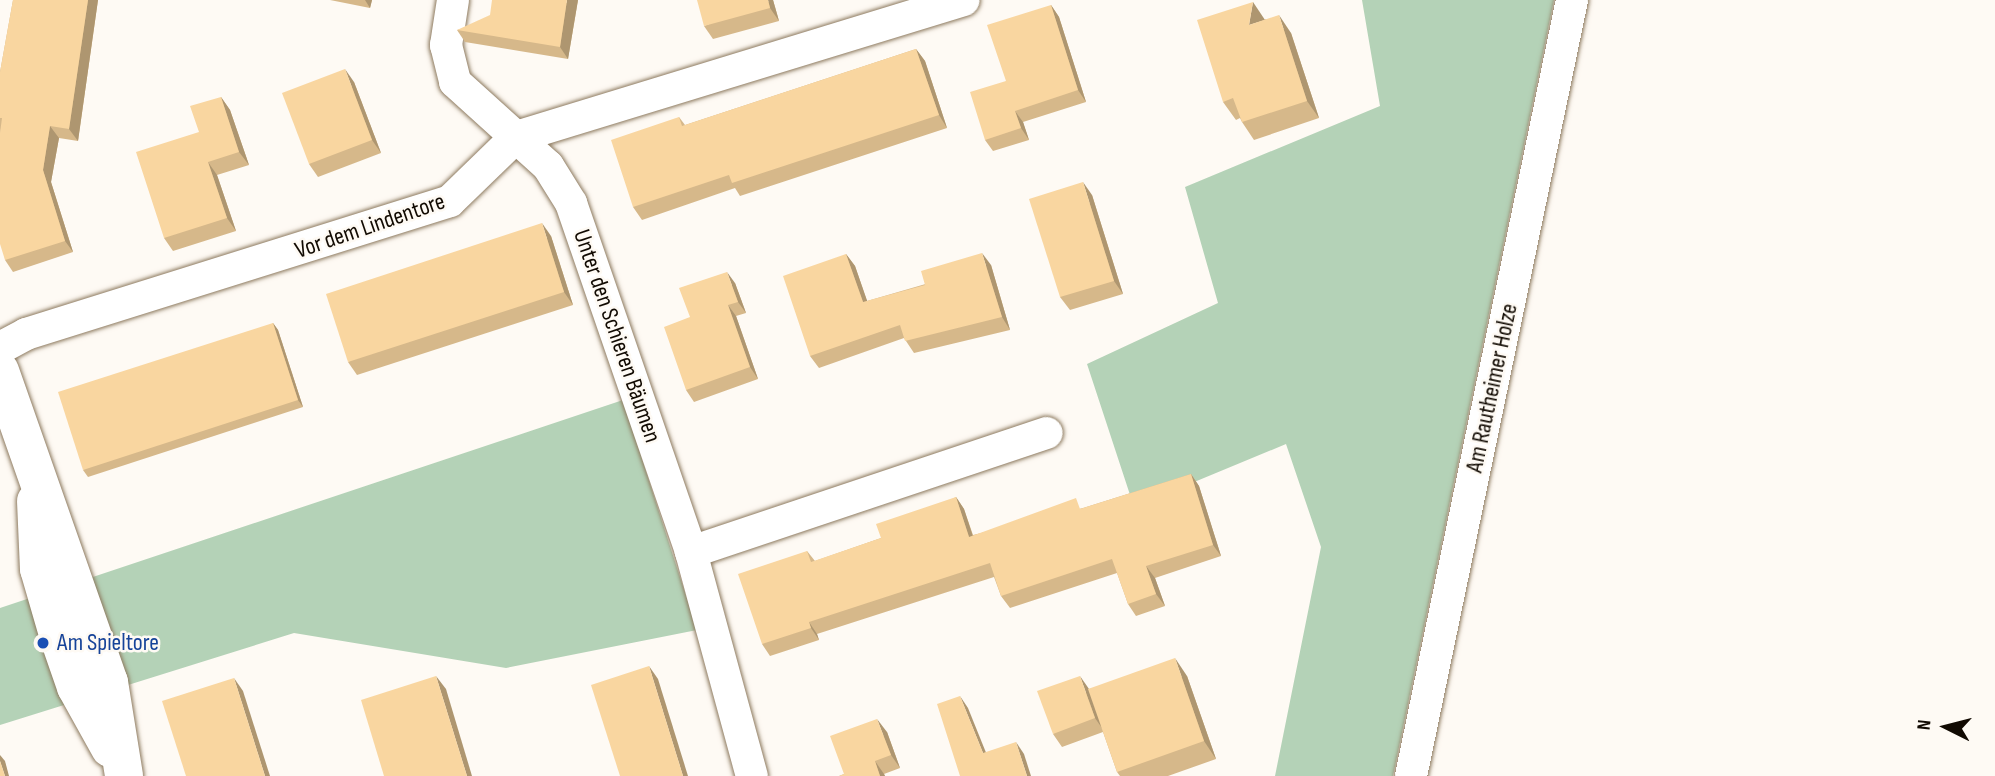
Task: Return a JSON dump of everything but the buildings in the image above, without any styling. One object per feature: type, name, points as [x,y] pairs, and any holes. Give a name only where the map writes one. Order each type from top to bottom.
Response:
[{"type":"street","name":"Unter den Schieren Bäumen","points":[[453,0],[446,45],[455,82],[548,166],[571,203],[691,552],[752,776]]},
{"type":"street","name":"Vor dem Lindentore","points":[[0,348],[26,334],[450,201],[516,137],[963,0]]},
{"type":"street","name":"Am Rautheimer Holze","points":[[1410,776],[1572,0]]},
{"type":"street","points":[[0,371],[34,476],[39,569],[76,687],[123,772]]},
{"type":"street","points":[[691,552],[1047,433]]},
{"type":"green space","points":[[1362,0],[1554,0],[1393,776],[1275,776],[1321,547],[1286,444],[1134,507],[1087,364],[1218,303],[1185,187],[1380,106]]},
{"type":"green space","points":[[623,400],[697,630],[506,668],[294,633],[0,725],[0,608]]},
{"type":"place","name":"Am Spieltore","points":[[43,643]]}]
